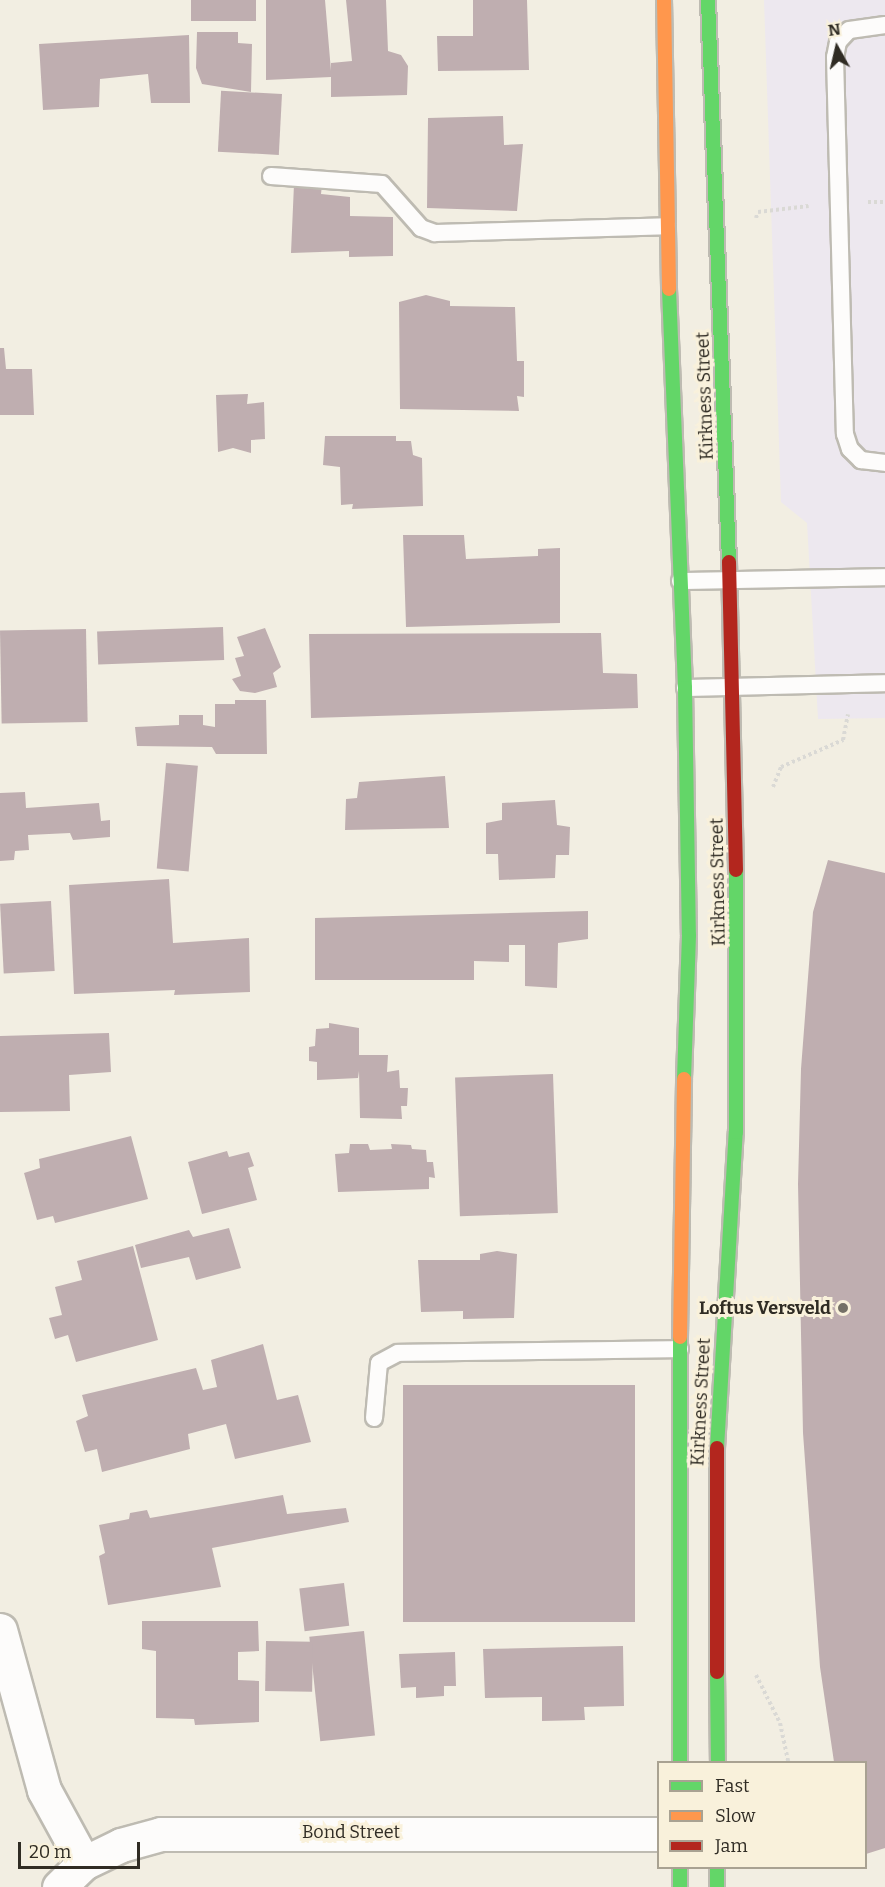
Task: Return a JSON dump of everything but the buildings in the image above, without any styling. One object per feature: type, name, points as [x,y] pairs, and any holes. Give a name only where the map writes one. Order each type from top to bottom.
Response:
[{"type":"street","name":"Kirkness Street","points":[[664,0],[667,226],[685,688],[689,935],[680,1217],[678,1470],[680,1761]]},
{"type":"street","name":"Kirkness Street","points":[[708,0],[730,580],[738,984],[735,1132],[716,1473],[717,1761]]},
{"type":"street","points":[[680,1217],[696,1280]]},
{"type":"street","points":[[707,1352],[723,1329],[712,1312]]},
{"type":"street","points":[[678,1470],[694,1381]]},
{"type":"street","points":[[0,1630],[44,1790],[84,1863]]},
{"type":"street","name":"Bond Street","points":[[59,1887],[84,1863],[121,1845],[161,1834],[203,1831],[657,1834]]},
{"type":"street","points":[[680,1869],[680,1887]]},
{"type":"street","points":[[717,1869],[717,1887]]},
{"type":"lane","points":[[885,25],[849,30],[838,42],[834,57],[846,434],[850,449],[861,460],[885,463]]},
{"type":"lane","points":[[271,176],[382,184],[421,228],[435,233],[667,226]]},
{"type":"lane","points":[[680,581],[885,577]]},
{"type":"lane","points":[[685,688],[885,683]]},
{"type":"lane","points":[[374,1418],[379,1363],[398,1353],[680,1349]]},
{"type":"path","points":[[717,237],[749,238],[758,212],[839,203]]},
{"type":"shaded area","points":[[764,0],[885,0],[885,718],[818,719],[807,523],[781,502]]},
{"type":"traffic: fast","points":[[708,0],[729,562]]},
{"type":"traffic: fast","points":[[669,289],[685,688],[689,935],[684,1079]]},
{"type":"traffic: fast","points":[[717,1448],[736,1132],[736,870]]},
{"type":"traffic: fast","points":[[680,1337],[680,1761]]},
{"type":"traffic: fast","points":[[717,1672],[718,1761]]},
{"type":"traffic: fast","points":[[680,1869],[680,1887]]},
{"type":"traffic: fast","points":[[717,1869],[717,1887]]},
{"type":"traffic: slow","points":[[664,0],[669,289]]},
{"type":"traffic: slow","points":[[680,1337],[684,1079]]},
{"type":"traffic: jam","points":[[729,562],[736,870]]},
{"type":"traffic: jam","points":[[717,1448],[717,1672]]},
{"type":"place","name":"Loftus Versveld","points":[[843,1308]]}]
